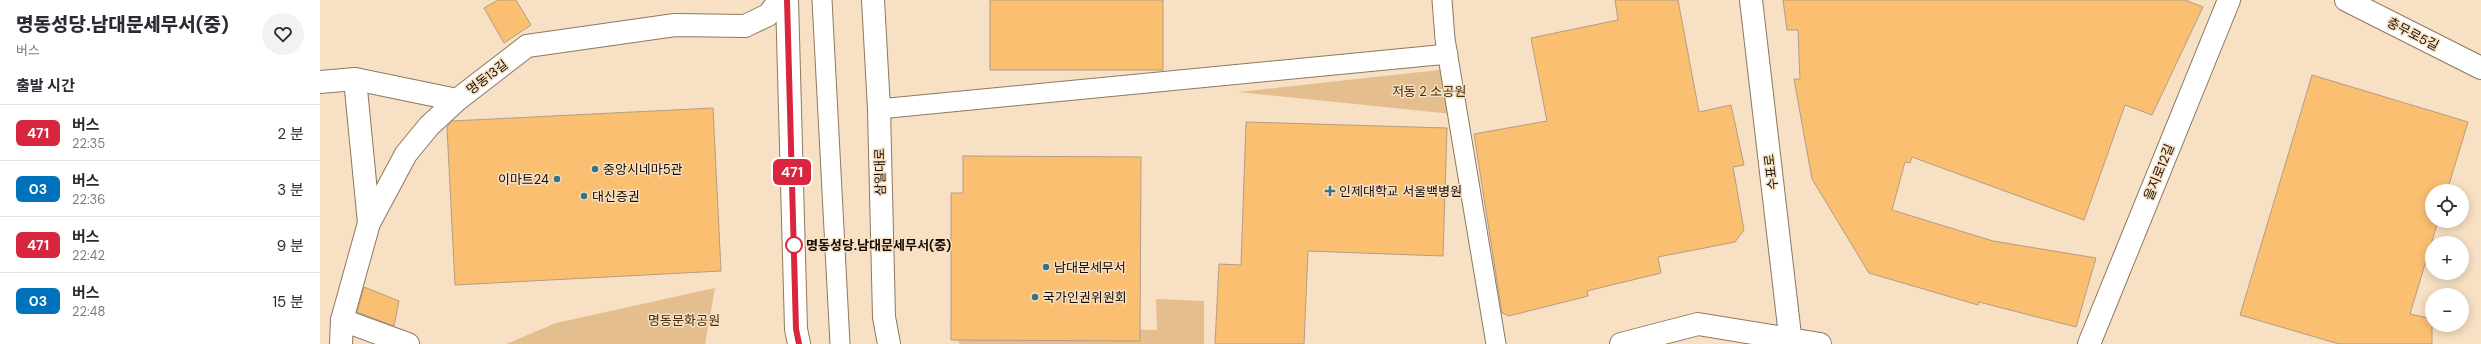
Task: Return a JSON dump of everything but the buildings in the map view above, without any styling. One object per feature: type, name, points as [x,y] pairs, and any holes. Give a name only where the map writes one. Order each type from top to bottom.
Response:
[{"type":"street","name":"명동13길","points":[[341,344],[342,320],[368,223],[406,154],[429,126],[457,100],[527,46],[675,25],[745,26],[768,15],[780,0]]},
{"type":"street","points":[[787,0],[796,329],[799,344]]},
{"type":"street","name":"삼일대로","points":[[873,0],[879,109],[884,317],[889,344]]},
{"type":"street","name":"수표로","points":[[1751,0],[1790,341]]},
{"type":"street","name":"을지로12길","points":[[2089,344],[2229,0]]},
{"type":"street","name":"충무로5길","points":[[2346,0],[2481,68]]},
{"type":"street","points":[[355,80],[368,223]]},
{"type":"street","points":[[320,82],[355,80],[457,100]]},
{"type":"street","points":[[342,320],[408,344]]},
{"type":"street","points":[[1621,344],[1698,324],[1790,341],[1820,344]]},
{"type":"lane","points":[[822,0],[840,344]]},
{"type":"lane","points":[[1442,0],[1448,54],[1496,344]]},
{"type":"lane","points":[[879,109],[1448,54]]},
{"type":"lane","points":[[880,344],[884,317]]},
{"type":"green space","name":"저동 2 소공원","points":[[1448,69],[1452,114],[1238,92]]},
{"type":"green space","name":"명동문화공원","points":[[715,288],[705,344],[506,344],[556,323]]},
{"type":"green space","points":[[1156,299],[1204,301],[1204,344],[960,344],[949,327],[1157,330]]},
{"type":"bus line","name":"471","points":[[787,0],[796,329],[799,344]]},
{"type":"place","name":"중앙시네마5관","points":[[595,169]]},
{"type":"place","name":"이마트24","points":[[557,179]]},
{"type":"place","name":"인제대학교 서울백병원","points":[[1330,191]]},
{"type":"place","name":"대신증권","points":[[584,196]]},
{"type":"place","name":"명동성당.남대문세무서(중)","points":[[794,245]]},
{"type":"place","name":"남대문세무서","points":[[1046,267]]},
{"type":"place","name":"국가인권위원회","points":[[1035,297]]}]
